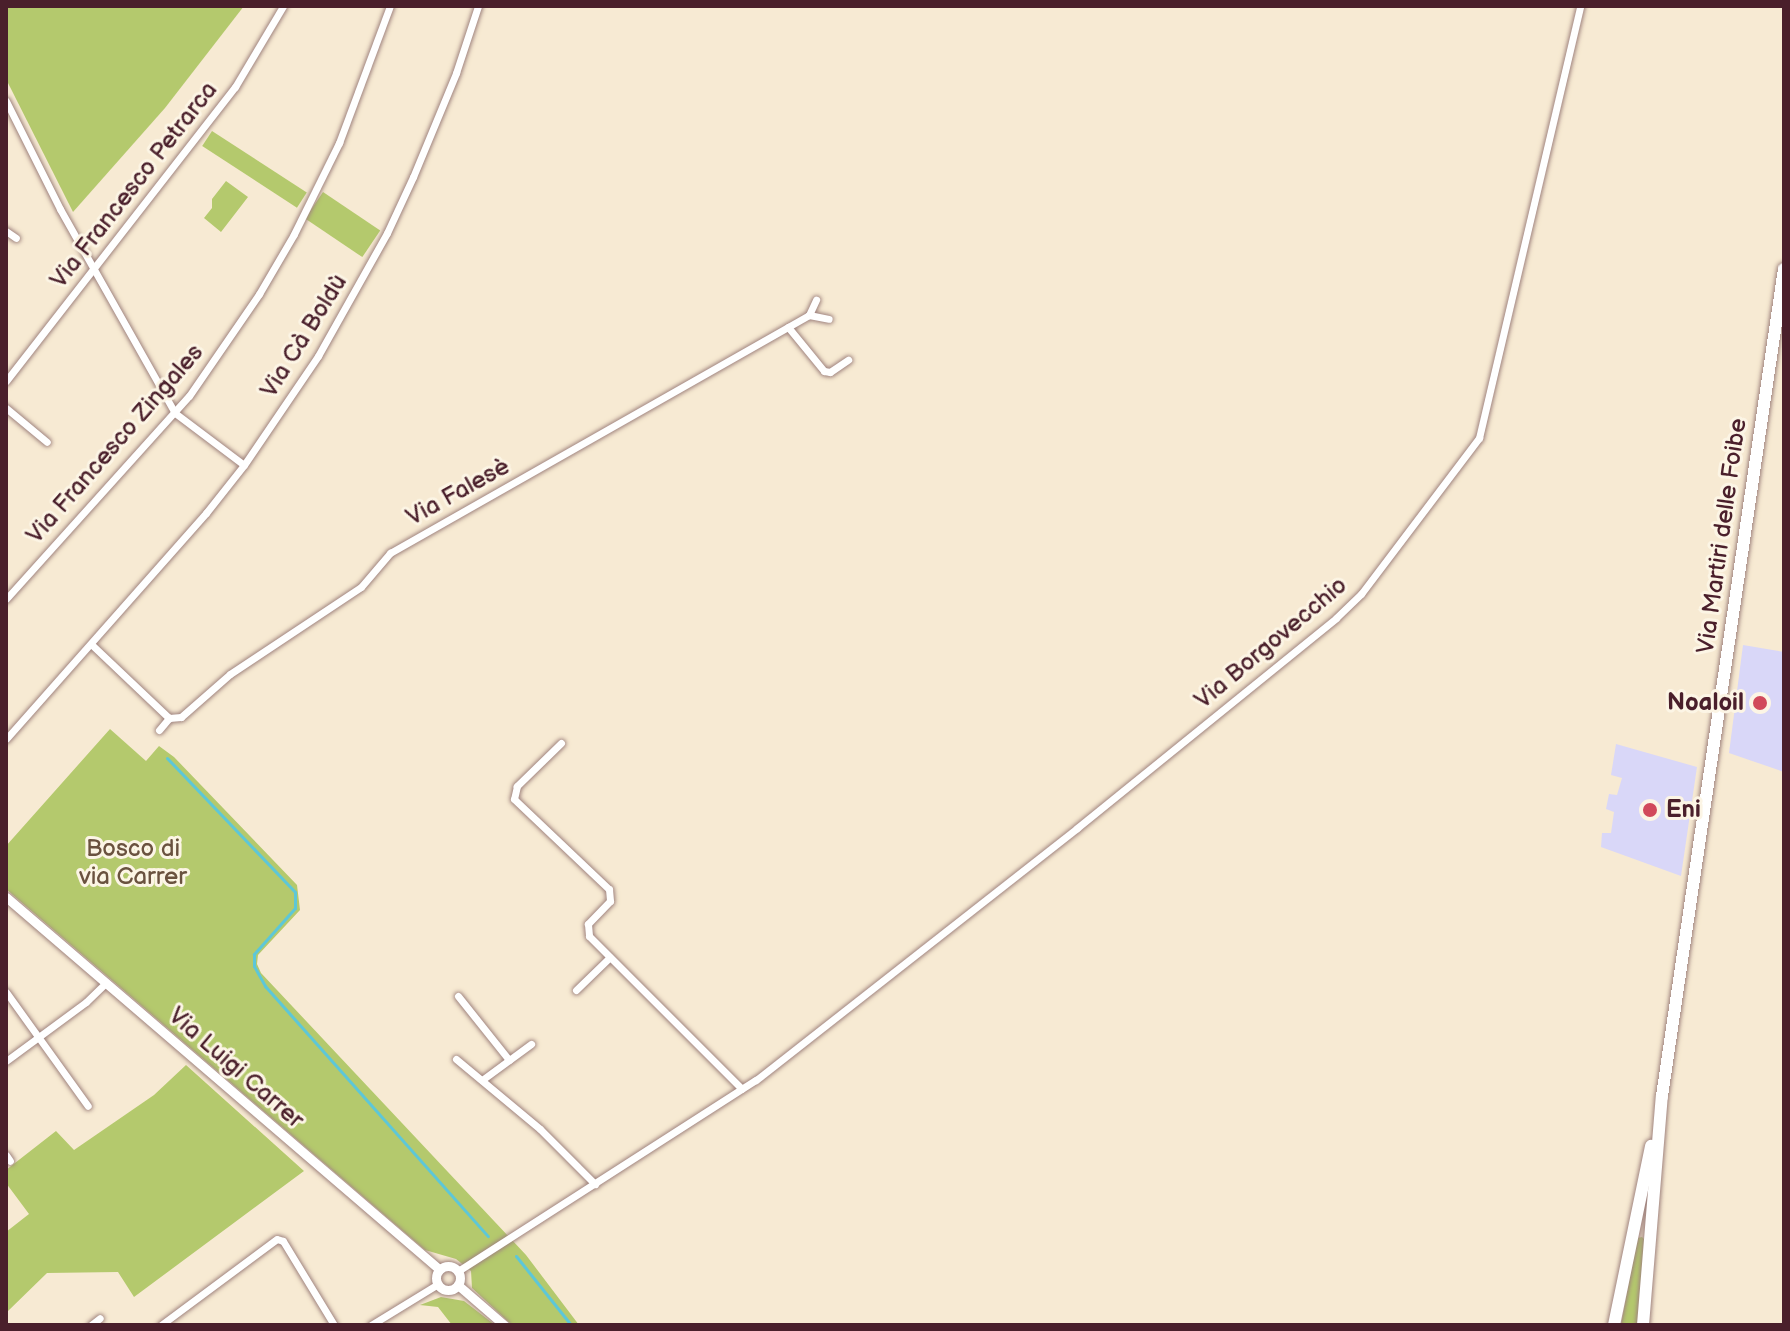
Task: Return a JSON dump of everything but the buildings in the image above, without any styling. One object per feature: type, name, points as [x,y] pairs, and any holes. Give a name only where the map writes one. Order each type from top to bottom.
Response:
[{"type":"highway","name":"Via Martiri delle Foibe","points":[[1614,1325],[1662,1096],[1784,269]]},
{"type":"highway","name":"Via Martiri delle Foibe","points":[[1643,1325],[1662,1096]]},
{"type":"street","name":"Via Francesco Petrarca","points":[[6,381],[235,87],[283,6]]},
{"type":"street","name":"Via Francesco Zingales","points":[[6,599],[206,375],[294,234],[339,143],[390,6]]},
{"type":"street","name":"Via Cà Boldù","points":[[91,644],[244,465],[318,356],[387,233],[456,73],[478,6]]},
{"type":"street","name":"Via Borgovecchio","points":[[458,1271],[742,1089],[879,986],[1336,618],[1375,578],[1479,438],[1580,6]]},
{"type":"street","points":[[6,101],[94,270],[175,413],[244,465]]},
{"type":"street","points":[[6,231],[16,238]]},
{"type":"street","points":[[816,300],[809,315],[829,319]]},
{"type":"street","name":"Via Falesè","points":[[159,730],[169,718],[185,716],[230,674],[361,587],[390,553],[809,315]]},
{"type":"street","points":[[788,327],[824,371],[830,372],[848,360]]},
{"type":"street","points":[[6,408],[47,442]]},
{"type":"street","points":[[6,739],[91,644],[169,718]]},
{"type":"street","points":[[561,743],[517,786],[514,799],[609,889],[610,901],[586,928],[589,936],[742,1089]]},
{"type":"street","name":"Via Luigi Carrer","points":[[6,897],[439,1269]]},
{"type":"street","points":[[576,990],[610,957]]},
{"type":"street","points":[[6,1061],[86,1002],[106,983]]},
{"type":"street","points":[[6,992],[88,1106]]},
{"type":"street","points":[[458,996],[509,1060]]},
{"type":"street","points":[[482,1080],[531,1044]]},
{"type":"street","points":[[456,1059],[595,1184]]},
{"type":"street","points":[[161,1325],[277,1239],[283,1241],[334,1325]]},
{"type":"street","points":[[438,1284],[439,1269],[451,1266],[458,1271],[458,1285],[504,1325]]},
{"type":"street","points":[[438,1284],[446,1290],[458,1285]]},
{"type":"street","points":[[371,1325],[438,1284]]},
{"type":"street","points":[[91,1325],[100,1318]]},
{"type":"shaded area","name":"Noaloil","points":[[1743,645],[1784,652],[1784,772],[1729,753]]},
{"type":"shaded area","name":"Eni","points":[[1616,744],[1697,767],[1681,876],[1601,847],[1602,833],[1611,833],[1614,812],[1606,809],[1609,794],[1617,795],[1622,778],[1611,775]]},
{"type":"green space","points":[[6,6],[244,6],[165,108],[73,212],[6,79]]},
{"type":"green space","points":[[212,131],[307,193],[297,208],[202,146]]},
{"type":"green space","points":[[226,181],[248,197],[221,232],[204,218],[212,208],[212,199]]},
{"type":"green space","points":[[323,192],[380,231],[362,257],[305,219]]},
{"type":"green space","name":"Bosco di via Carrer","points":[[110,729],[146,761],[159,746],[174,757],[297,885],[300,910],[258,955],[257,964],[261,973],[526,1255],[579,1325],[512,1325],[472,1288],[471,1271],[456,1259],[425,1250],[6,889],[6,846]]},
{"type":"green space","points":[[186,1065],[304,1171],[134,1297],[118,1272],[47,1273],[7,1312],[6,1232],[29,1214],[6,1183],[6,1170],[56,1131],[74,1150],[154,1095]]},
{"type":"green space","points":[[1637,1238],[1645,1240],[1639,1325],[1621,1325]]},
{"type":"green space","points":[[441,1297],[464,1301],[495,1325],[452,1325],[438,1307],[420,1305]]},
{"type":"waterway","points":[[167,758],[295,892],[295,908],[254,954],[254,966],[265,986],[488,1236]]},
{"type":"waterway","points":[[516,1256],[571,1325]]},
{"type":"place","name":"Noaloil","points":[[1760,703]]},
{"type":"place","name":"Eni","points":[[1650,810]]}]
